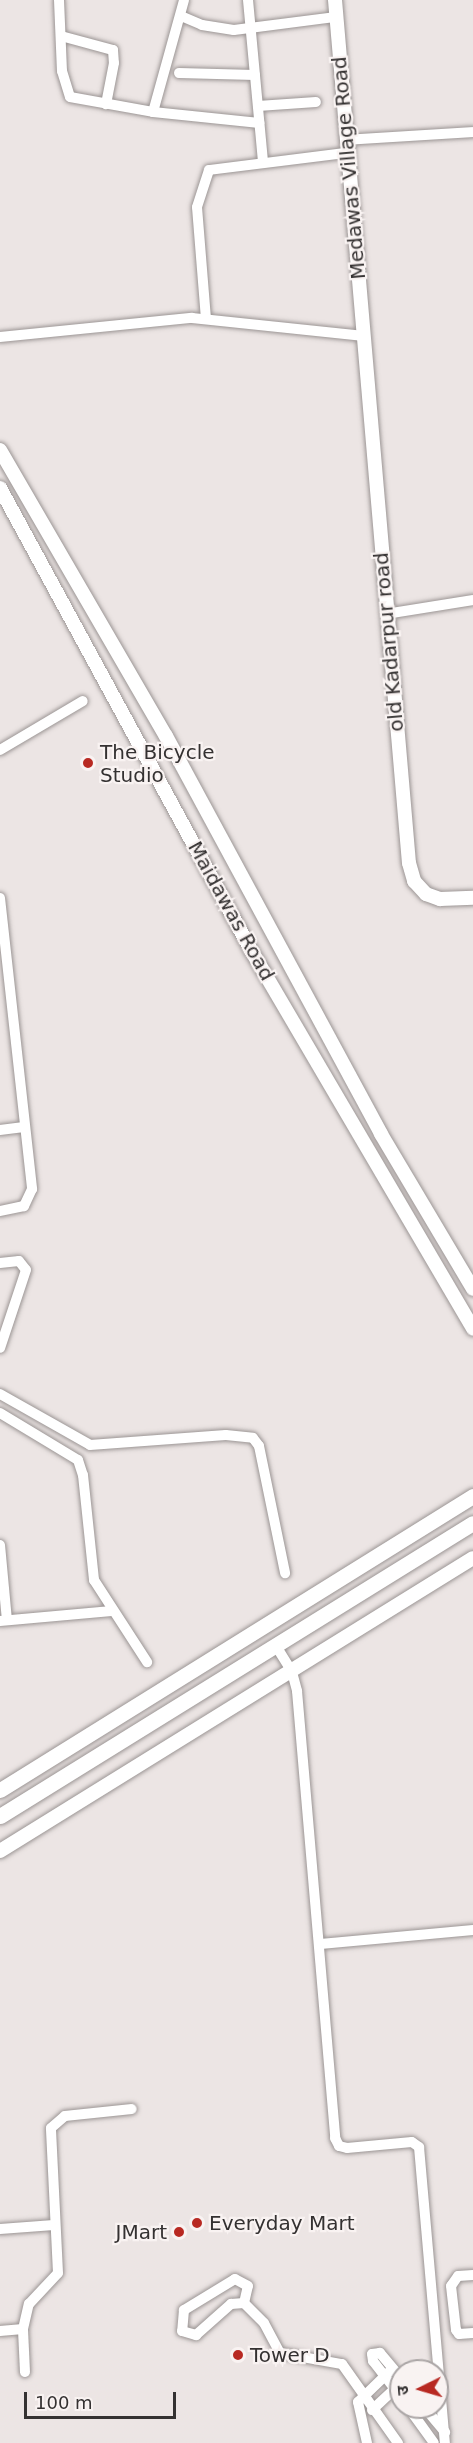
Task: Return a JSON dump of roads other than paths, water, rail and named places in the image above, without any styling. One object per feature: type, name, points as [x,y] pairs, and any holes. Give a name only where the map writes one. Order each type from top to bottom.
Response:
[{"type":"main road","points":[[0,1790],[473,1496]]},
{"type":"main road","points":[[0,1816],[473,1523]]},
{"type":"street","points":[[59,0],[62,70],[70,97],[153,112],[259,123]]},
{"type":"street","points":[[153,112],[184,0]]},
{"type":"street","points":[[248,0],[263,162]]},
{"type":"street","name":"Medawas Village Road","points":[[335,0],[364,336]]},
{"type":"street","points":[[181,16],[202,25],[251,30],[336,17]]},
{"type":"street","points":[[61,36],[112,50],[114,63],[106,104]]},
{"type":"street","points":[[179,72],[255,75]]},
{"type":"street","points":[[258,106],[316,102]]},
{"type":"street","points":[[206,319],[197,207],[209,170],[346,146],[473,132]]},
{"type":"street","points":[[0,337],[192,318],[364,336]]},
{"type":"street","name":"old Kadarpur road","points":[[364,336],[409,863],[414,881],[426,894],[440,899],[473,898]]},
{"type":"street","name":"Maidawas Road","points":[[0,450],[166,736],[381,1134],[473,1288]]},
{"type":"street","name":"Maidawas Road","points":[[0,488],[251,950],[473,1329]]},
{"type":"street","points":[[386,614],[473,600]]},
{"type":"street","points":[[0,750],[83,700]]},
{"type":"street","points":[[0,898],[31,1198],[24,1206],[0,1211]]},
{"type":"street","points":[[0,1130],[24,1127]]},
{"type":"street","points":[[0,1263],[19,1261],[26,1270],[14,1313],[0,1348]]},
{"type":"street","points":[[0,1315],[14,1313]]},
{"type":"street","points":[[0,1394],[90,1445],[226,1435],[253,1438],[259,1446],[285,1573]]},
{"type":"street","points":[[0,1413],[78,1460],[83,1475],[90,1565],[94,1580],[147,1662]]},
{"type":"street","points":[[0,1545],[4,1621],[112,1611]]},
{"type":"street","points":[[0,1851],[473,1558]]},
{"type":"street","points":[[276,1646],[292,1672],[298,1702],[336,2142],[347,2148],[412,2142],[421,2151],[445,2437]]},
{"type":"street","points":[[320,1944],[473,1930]]},
{"type":"street","points":[[25,2372],[23,2329],[29,2304],[57,2278],[51,2136],[55,2122],[65,2116],[132,2109]]},
{"type":"street","points":[[0,2229],[54,2225]]},
{"type":"street","points":[[473,2275],[458,2276],[451,2286],[456,2330],[459,2334],[473,2333]]},
{"type":"street","points":[[244,2303],[248,2286],[244,2281],[226,2283],[184,2310],[182,2331],[196,2335],[231,2304],[244,2303],[264,2323],[280,2353],[337,2360],[361,2396],[398,2443]]},
{"type":"street","points":[[0,2331],[23,2329]]},
{"type":"street","points":[[389,2363],[380,2353],[374,2353],[372,2358],[389,2381]]},
{"type":"street","points":[[367,2443],[357,2415],[361,2396],[389,2372]]},
{"type":"street","points":[[372,2410],[389,2397]]},
{"type":"street","points":[[417,2419],[434,2443]]},
{"type":"street","points":[[432,2419],[445,2437]]},
{"type":"place","name":"The Bicycle Studio","points":[[88,763]]},
{"type":"place","name":"Everyday Mart","points":[[197,2223]]},
{"type":"place","name":"JMart","points":[[179,2232]]},
{"type":"place","name":"Tower D","points":[[238,2355]]}]
